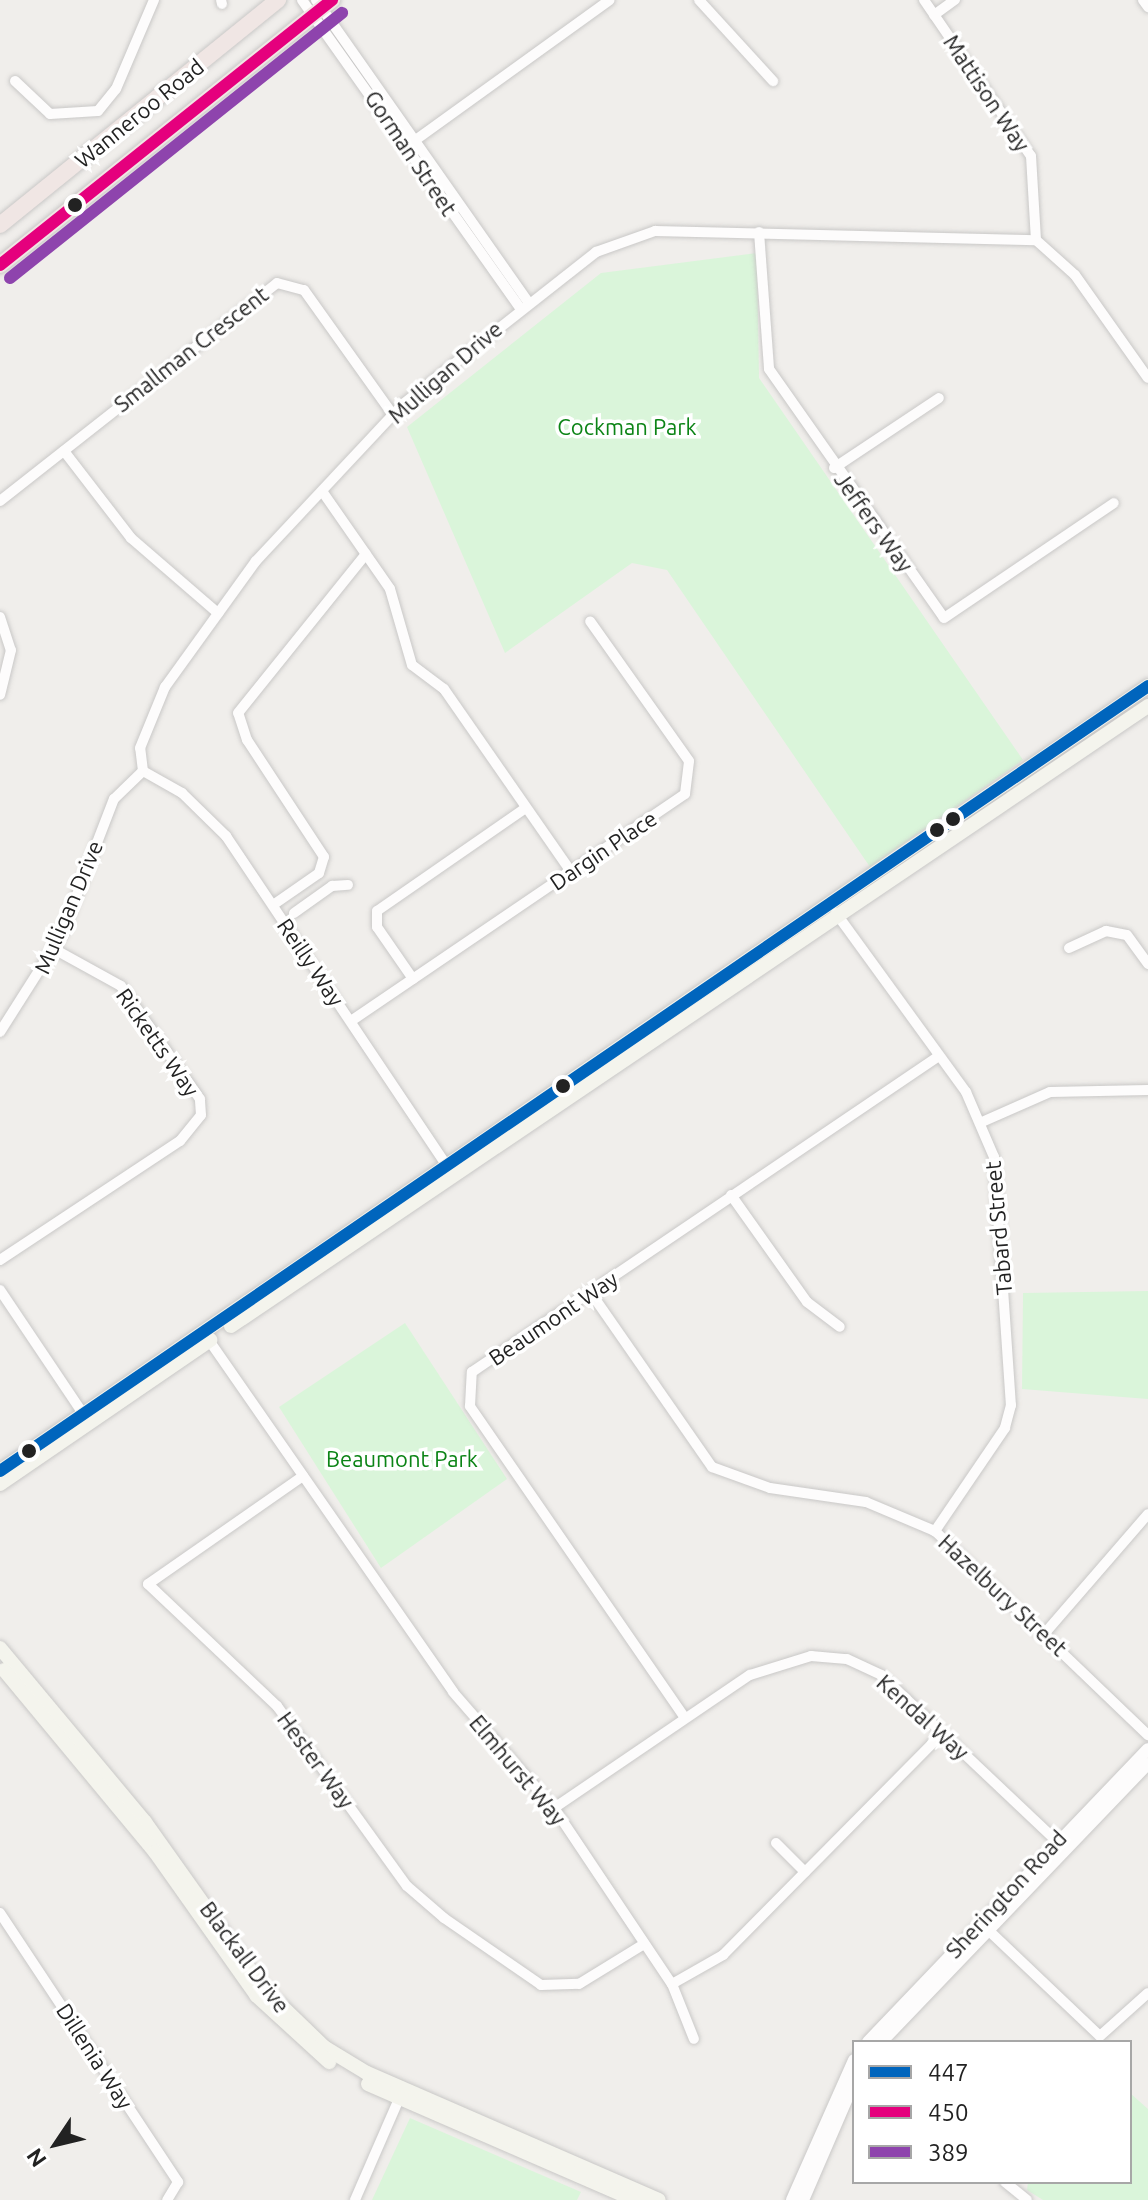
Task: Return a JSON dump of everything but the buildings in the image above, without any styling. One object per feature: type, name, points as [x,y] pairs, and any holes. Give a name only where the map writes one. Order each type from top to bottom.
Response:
[{"type":"highway","name":"Wanneroo Road","points":[[0,225],[278,0]]},
{"type":"highway","name":"Wanneroo Road","points":[[0,265],[321,6]]},
{"type":"main road","points":[[0,1471],[86,1418],[451,1172],[834,910],[1148,686]]},
{"type":"main road","points":[[834,910],[1148,706]]},
{"type":"main road","points":[[0,1484],[86,1418]]},
{"type":"main road","name":"Blackall Drive","points":[[0,1648],[4,1670],[155,1852],[269,2010],[325,2060],[635,2200]]},
{"type":"main road","name":"Blackall Drive","points":[[401,2094],[659,2200]]},
{"type":"street","points":[[15,81],[50,114],[98,111],[116,89],[154,0]]},
{"type":"street","name":"Gorman Street","points":[[302,0],[321,6],[523,304]]},
{"type":"street","points":[[411,143],[610,0]]},
{"type":"street","points":[[699,0],[773,81]]},
{"type":"street","name":"Mattison Way","points":[[924,0],[1031,156],[1036,240]]},
{"type":"street","points":[[934,15],[955,0]]},
{"type":"street","points":[[1143,0],[1148,7]]},
{"type":"street","name":"Mulligan Drive","points":[[0,1032],[54,949],[114,799],[143,771],[140,748],[165,687],[218,613],[322,491],[393,415],[523,304],[625,240],[655,231],[1036,240]]},
{"type":"street","name":"Jeffers Way","points":[[759,232],[769,369],[834,468],[944,618],[1114,503]]},
{"type":"street","points":[[1036,240],[1075,275],[1148,378]]},
{"type":"street","name":"Smallman Crescent","points":[[0,501],[262,289],[285,282],[304,290],[393,415]]},
{"type":"street","points":[[834,468],[939,398]]},
{"type":"street","points":[[64,451],[131,538],[218,613]]},
{"type":"street","points":[[322,491],[366,554],[399,609],[412,665],[444,689],[571,872]]},
{"type":"street","points":[[273,905],[319,873],[324,857],[247,740],[238,713],[366,554]]},
{"type":"street","points":[[0,617],[11,650],[0,695]]},
{"type":"street","name":"Dargin Place","points":[[351,1021],[685,794],[689,761],[590,621]]},
{"type":"street","name":"Reilly Way","points":[[143,771],[208,815],[273,905],[451,1172]]},
{"type":"street","points":[[413,979],[377,927],[377,911],[526,808]]},
{"type":"street","points":[[294,913],[332,886],[348,885]]},
{"type":"street","name":"Tabard Street","points":[[834,910],[982,1122],[994,1157],[1011,1405],[1005,1428],[935,1531]]},
{"type":"street","points":[[1069,948],[1117,933],[1127,935],[1148,964]]},
{"type":"street","name":"Ricketts Way","points":[[0,1260],[180,1141],[201,1115],[200,1099],[121,986],[54,949]]},
{"type":"street","name":"Beaumont Way","points":[[685,1718],[470,1406],[472,1372],[936,1058]]},
{"type":"street","points":[[982,1122],[1050,1092],[1148,1090]]},
{"type":"street","points":[[731,1195],[807,1302],[840,1327]]},
{"type":"street","points":[[0,1290],[86,1418]]},
{"type":"street","name":"Hazelbury Street","points":[[591,1293],[712,1467],[770,1488],[866,1502],[935,1531],[1045,1633],[1148,1735]]},
{"type":"street","name":"Elmhurst Way","points":[[206,1336],[453,1692],[554,1808],[641,1946],[672,1984]]},
{"type":"street","name":"Hester Way","points":[[303,1476],[148,1584],[277,1706],[407,1886],[444,1918],[541,1985],[579,1984],[641,1946]]},
{"type":"street","points":[[1045,1633],[1148,1514]]},
{"type":"street","name":"Kendal Way","points":[[554,1808],[767,1666],[811,1656],[847,1659],[881,1675],[1061,1845]]},
{"type":"street","points":[[694,2039],[672,1984],[723,1955],[943,1733]]},
{"type":"street","name":"Sherington Road","points":[[870,2040],[984,1926],[1148,1749]]},
{"type":"street","name":"Sherington Road","points":[[1061,1845],[1148,1764]]},
{"type":"street","points":[[776,1843],[805,1872]]},
{"type":"street","name":"Dillenia Way","points":[[0,1913],[178,2182],[167,2200]]},
{"type":"street","points":[[984,1926],[1100,2036],[1148,1993]]},
{"type":"street","name":"Sherington Road","points":[[883,2040],[984,1926]]},
{"type":"street","points":[[792,2200],[852,2065]]},
{"type":"street","points":[[803,2200],[852,2087]]},
{"type":"street","points":[[355,2200],[401,2094]]},
{"type":"street","points":[[1007,2184],[1027,2200]]},
{"type":"green space","name":"Cockman Park","points":[[757,253],[759,378],[1023,760],[870,867],[667,570],[632,563],[505,653],[407,427],[601,273]]},
{"type":"green space","points":[[1148,1291],[1148,1399],[1022,1389],[1023,1293]]},
{"type":"green space","name":"Beaumont Park","points":[[405,1323],[507,1479],[381,1568],[279,1407]]},
{"type":"green space","points":[[1132,2095],[1148,2109],[1148,2200],[1043,2200],[1027,2190],[1028,2184],[1132,2184]]},
{"type":"green space","points":[[410,2118],[581,2192],[577,2200],[372,2200]]},
{"type":"transit line","name":"450","points":[[0,265],[332,0]]},
{"type":"transit line","name":"389","points":[[10,278],[342,13]]},
{"type":"transit line","name":"447","points":[[0,1471],[1148,686]]}]
